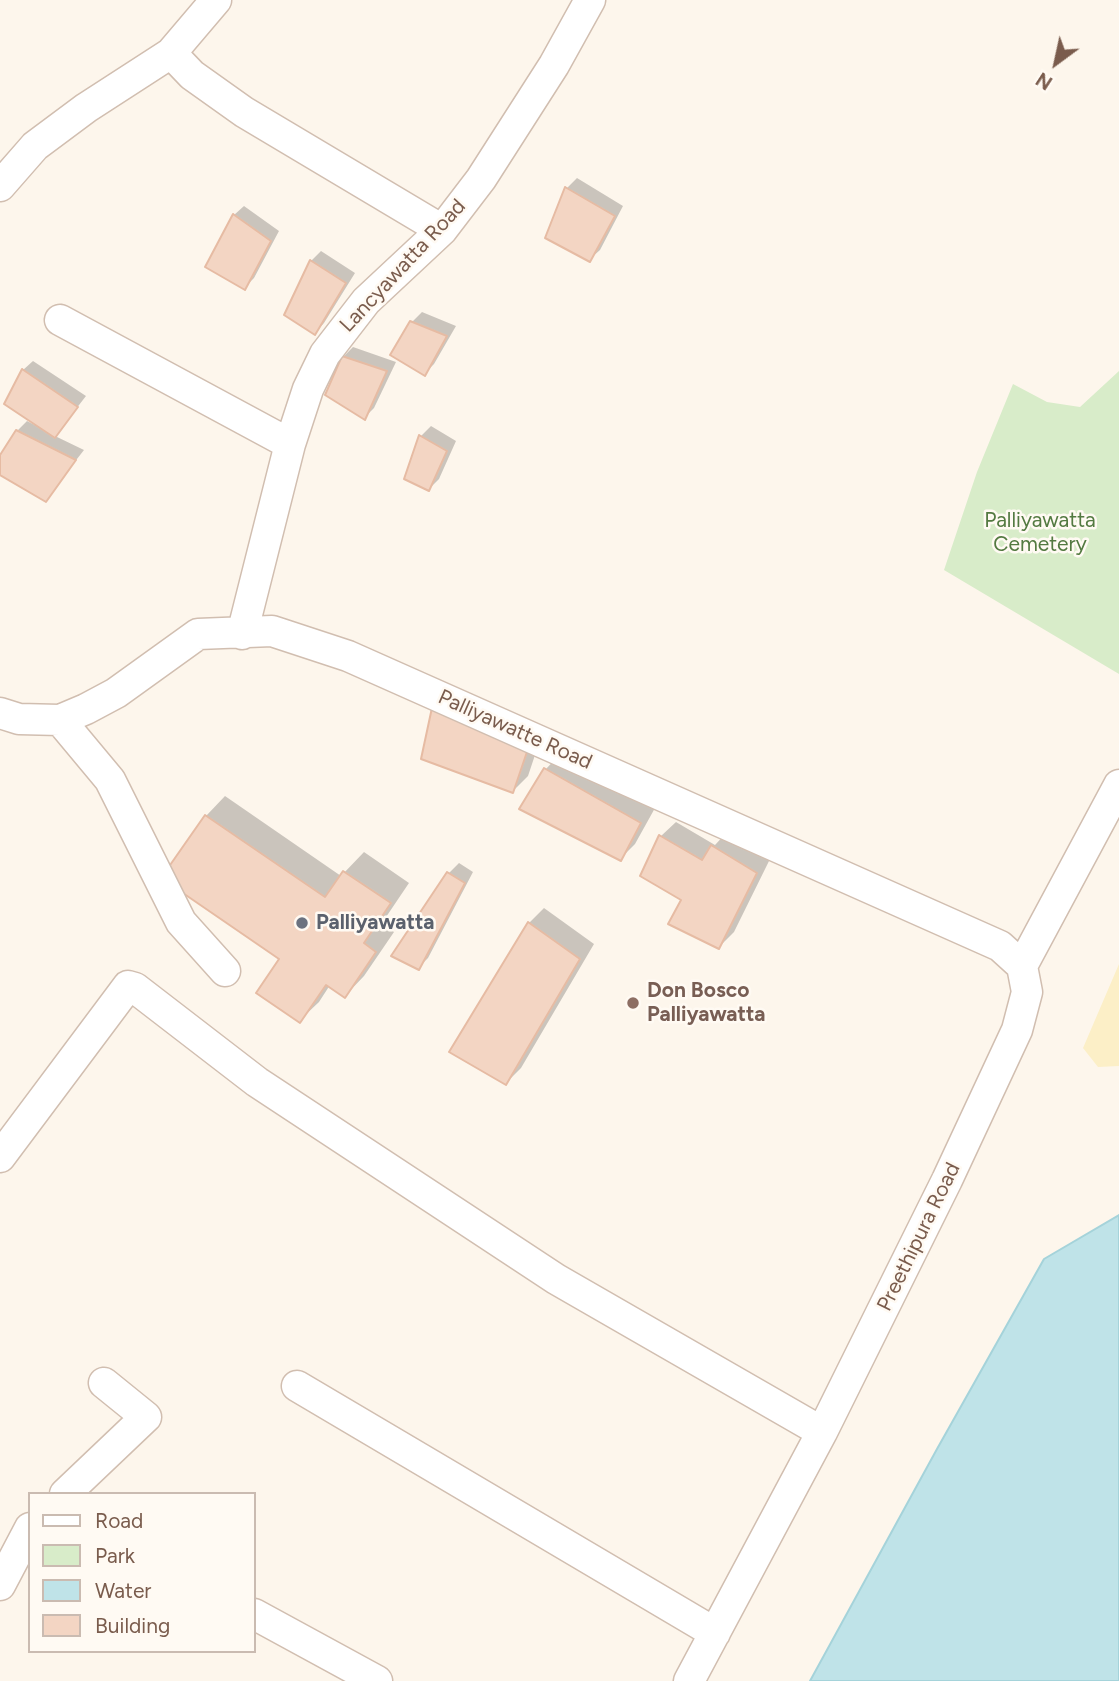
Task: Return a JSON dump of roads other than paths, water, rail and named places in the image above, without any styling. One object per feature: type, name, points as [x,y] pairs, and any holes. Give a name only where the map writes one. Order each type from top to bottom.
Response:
[{"type":"street","points":[[0,186],[35,146],[86,108],[171,53],[216,0]]},
{"type":"street","name":"Lancyawatta Road","points":[[242,634],[290,444],[308,389],[325,354],[366,301],[442,230],[488,168],[554,65],[590,0]]},
{"type":"street","points":[[171,53],[192,75],[234,105],[442,230]]},
{"type":"street","points":[[60,320],[290,444]]},
{"type":"street","name":"Palliyawatte Road","points":[[0,713],[19,719],[60,720],[116,692],[198,634],[272,631],[348,656],[1000,946],[1022,966]]},
{"type":"street","points":[[60,720],[110,780],[181,922],[225,971]]},
{"type":"street","points":[[1022,966],[1119,785]]},
{"type":"street","name":"Preethipura Road","points":[[689,1681],[822,1432],[947,1180],[1017,1030],[1027,992],[1022,966]]},
{"type":"street","points":[[0,1157],[128,986],[135,988],[257,1082],[556,1279],[822,1432]]},
{"type":"street","points":[[67,1492],[146,1417],[104,1383]]},
{"type":"street","points":[[297,1386],[715,1633]]},
{"type":"street","points":[[0,1585],[28,1532]]},
{"type":"street","points":[[256,1615],[377,1681]]},
{"type":"water","points":[[1119,1215],[1119,1681],[810,1681],[1044,1259]]},
{"type":"place","name":"Palliyawatta","points":[[302,923]]},
{"type":"place","name":"Don Bosco Palliyawatta","points":[[633,1003]]},
{"type":"park label","name":"Palliyawatta Cemetery","points":[[1040,533]]}]
